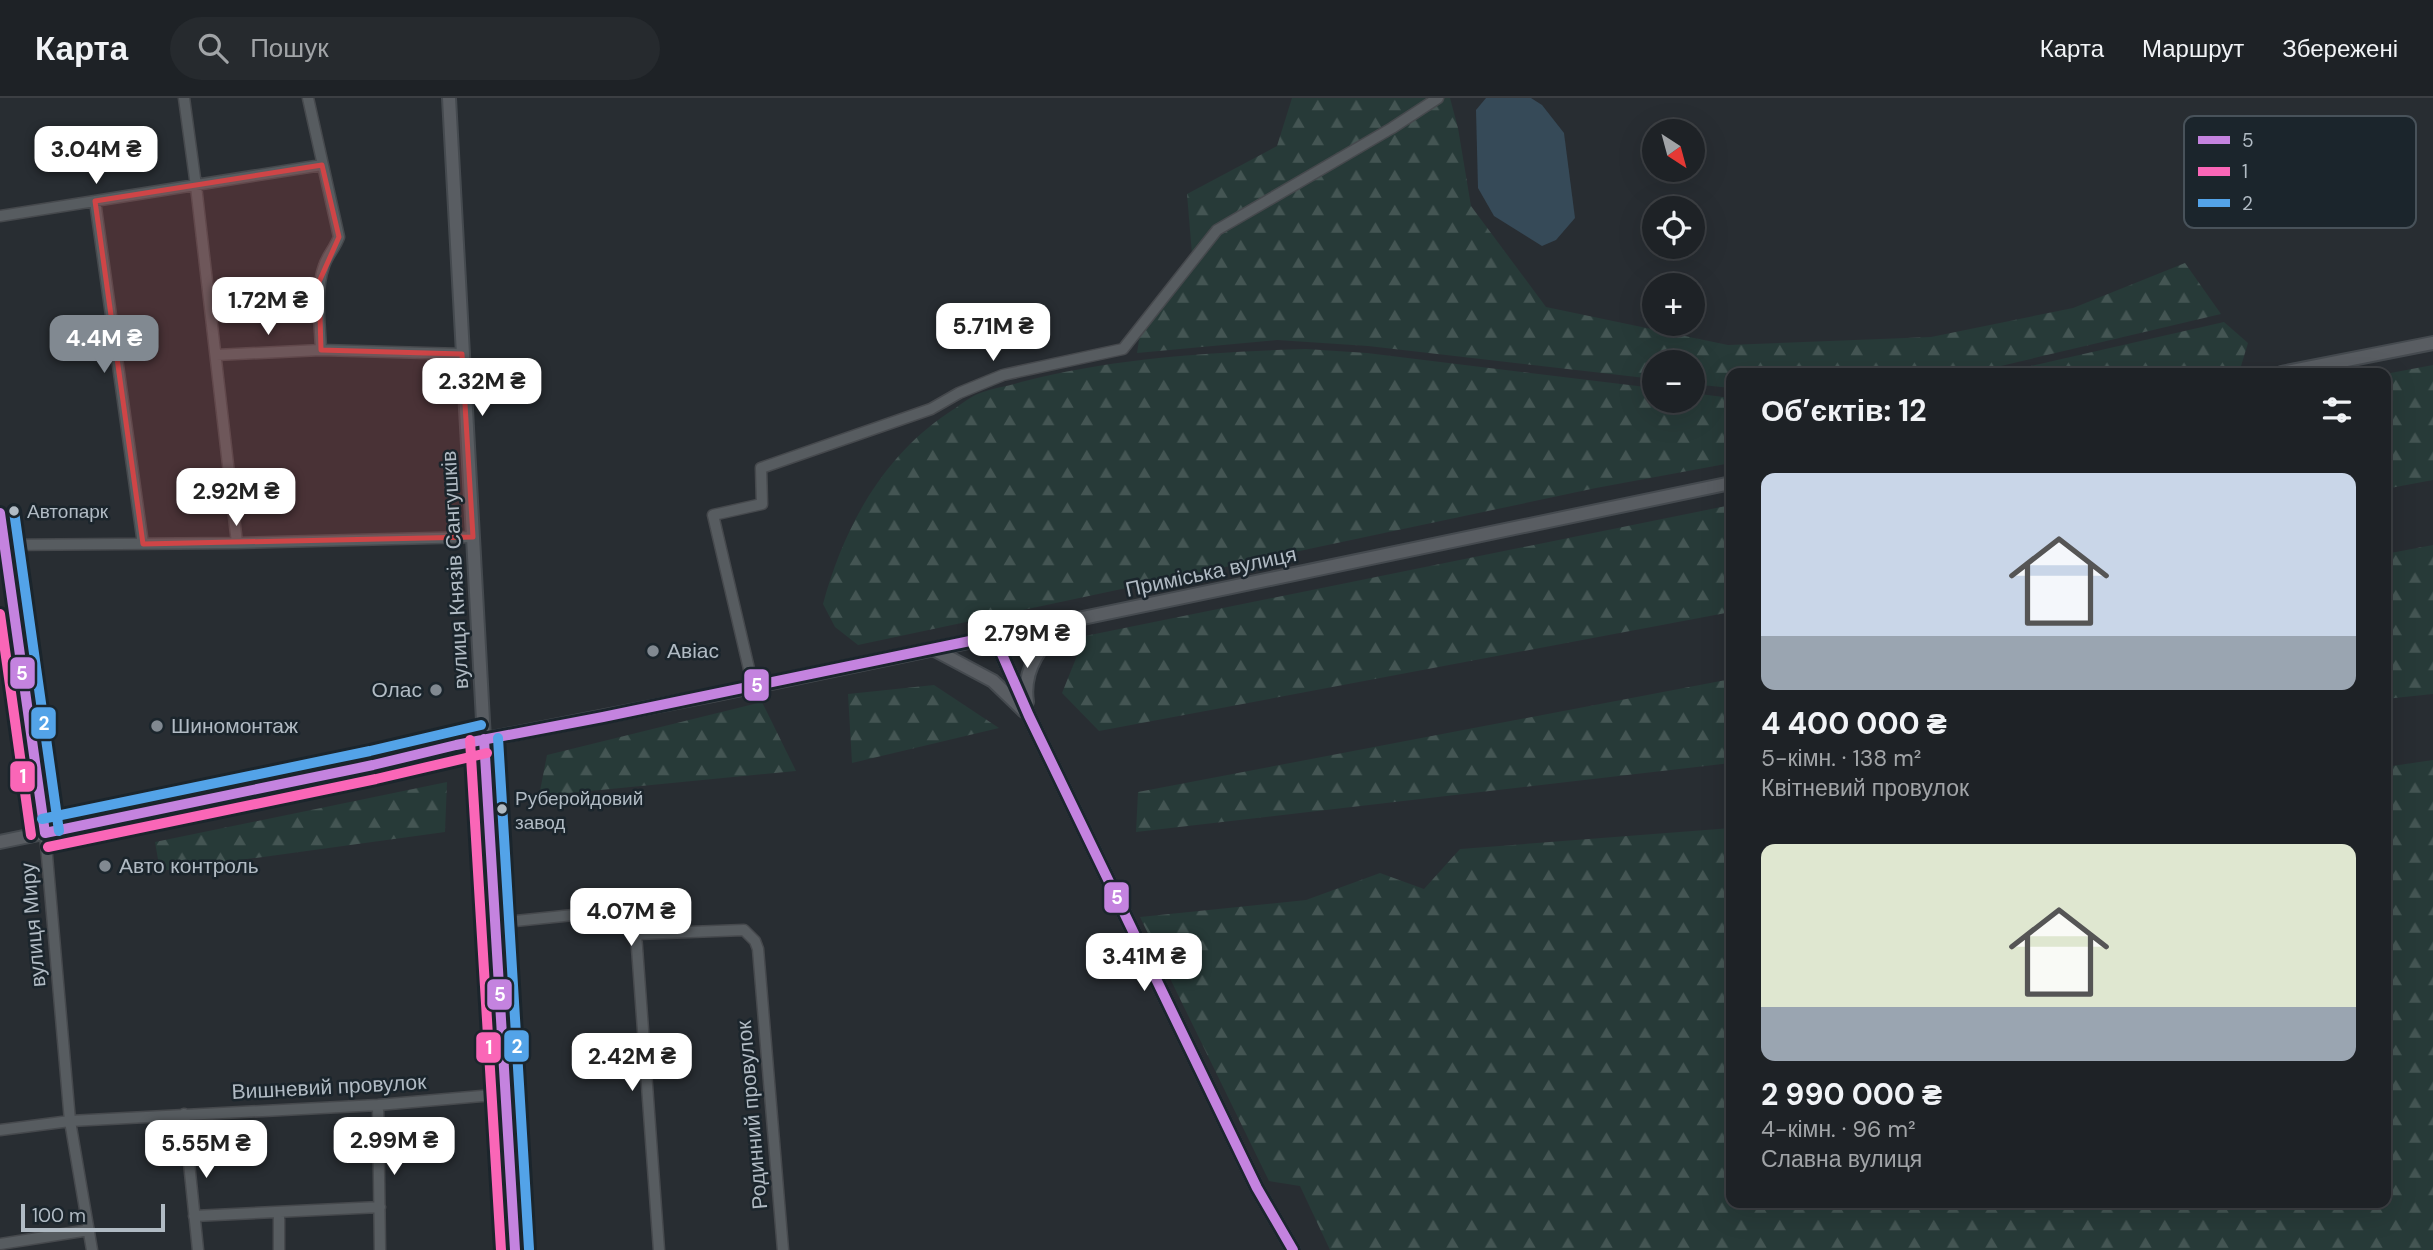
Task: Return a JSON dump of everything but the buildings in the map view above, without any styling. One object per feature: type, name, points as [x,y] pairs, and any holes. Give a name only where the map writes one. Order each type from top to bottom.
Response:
[{"type":"main road","name":"вулиця Князів Сангушків","points":[[449,98],[484,739]]},
{"type":"main road","points":[[2306,368],[2433,343]]},
{"type":"main road","name":"Приміська вулиця","points":[[0,842],[373,765],[484,739],[753,687],[1726,484]]},
{"type":"main road","points":[[1030,716],[1026,693],[1027,677],[1034,660],[1049,638],[1065,622]]},
{"type":"main road","points":[[994,636],[1257,1188],[1293,1250]]},
{"type":"main road","points":[[933,649],[993,681],[1030,716]]},
{"type":"street","points":[[184,98],[237,543]]},
{"type":"street","points":[[308,98],[339,237],[335,250],[324,263],[319,282],[321,350]]},
{"type":"street","points":[[753,687],[713,515],[762,504],[761,468],[931,408],[1003,375],[1123,349],[1217,230],[1392,128],[1437,98]]},
{"type":"street","points":[[0,216],[323,165]]},
{"type":"street","points":[[95,201],[143,544]]},
{"type":"street","points":[[216,355],[321,350],[462,354]]},
{"type":"street","name":"вулиця Миру","points":[[0,513],[2,545],[44,833],[70,1121],[92,1250]]},
{"type":"street","points":[[2,545],[473,537]]},
{"type":"street","name":"вулиця Князів Сангушків","points":[[484,739],[515,1250]]},
{"type":"street","points":[[495,923],[612,911],[636,933],[659,1250]]},
{"type":"street","name":"Родинний провулок","points":[[636,933],[653,935],[744,930],[755,941],[758,949],[783,1250]]},
{"type":"street","name":"Вишневий провулок","points":[[0,1130],[70,1121],[378,1105],[506,1094]]},
{"type":"street","points":[[378,1105],[380,1250]]},
{"type":"street","points":[[184,1114],[198,1250]]},
{"type":"street","points":[[194,1216],[380,1207]]},
{"type":"street","points":[[279,1213],[279,1250]]},
{"type":"street","points":[[0,1244],[89,1230]]},
{"type":"highlighted area","points":[[322,165],[339,237],[319,282],[321,350],[462,354],[473,537],[143,544],[95,201]]},
{"type":"green space","points":[[1292,98],[1450,98],[1458,128],[1471,206],[1546,307],[1642,327],[1642,336],[1685,336],[1728,345],[1931,337],[2073,308],[2185,263],[2221,314],[1992,368],[1726,368],[1726,387],[1705,385],[1705,350],[1642,350],[1642,378],[1368,346],[1277,340],[1137,353],[1140,333],[1193,266],[1187,194],[1277,146]]},
{"type":"green space","points":[[2224,322],[2248,343],[2241,366],[2231,368],[2022,368]]},
{"type":"green space","points":[[1306,349],[1367,353],[1642,387],[1642,413],[1705,413],[1705,395],[1726,397],[1726,464],[1596,488],[858,645],[835,627],[823,604],[831,576],[854,522],[885,473],[924,431],[972,397],[990,390],[1091,367],[1198,354]]},
{"type":"green space","points":[[2433,365],[2433,480],[2391,488],[2391,373]]},
{"type":"green space","points":[[1726,506],[1726,613],[1099,731],[1062,693],[1085,636]]},
{"type":"green space","points":[[2433,545],[2433,694],[2391,698],[2391,553]]},
{"type":"green space","points":[[1726,680],[1726,764],[1136,832],[1138,792]]},
{"type":"green space","points":[[934,685],[999,728],[852,763],[848,694]]},
{"type":"green space","points":[[762,702],[796,771],[539,796],[547,755]]},
{"type":"green space","points":[[2433,760],[2433,1250],[1330,1250],[1300,1186],[1269,1181],[1140,917],[1306,900],[1380,873],[1424,889],[1460,849],[1726,828],[1726,1208],[2391,1208],[2391,766]]},
{"type":"green space","points":[[447,782],[445,832],[160,871],[155,842]]},
{"type":"water","points":[[1486,98],[1531,98],[1542,105],[1564,133],[1575,218],[1556,240],[1542,246],[1494,216],[1478,188],[1476,110]]},
{"type":"transit line","name":"2","points":[[14,511],[59,831]]},
{"type":"transit line","name":"5","points":[[0,513],[45,833]]},
{"type":"transit line","name":"1","points":[[0,614],[31,835]]},
{"type":"transit line","name":"5","points":[[994,636],[1029,716],[1257,1188],[1293,1250]]},
{"type":"transit line","name":"5","points":[[45,833],[373,765],[456,745],[994,636]]},
{"type":"transit line","name":"2","points":[[42,819],[370,751],[481,725]]},
{"type":"transit line","name":"2","points":[[498,738],[529,1249]]},
{"type":"transit line","name":"5","points":[[484,739],[515,1250]]},
{"type":"transit line","name":"1","points":[[470,740],[501,1250]]},
{"type":"transit line","name":"1","points":[[48,847],[376,779],[487,753]]},
{"type":"place","name":"Автопарк","points":[[14,511]]},
{"type":"place","name":"Авіас","points":[[653,651]]},
{"type":"place","name":"Олас","points":[[436,690]]},
{"type":"place","name":"Шиномонтаж","points":[[157,726]]},
{"type":"place","name":"Руберойдовий завод","points":[[502,809]]},
{"type":"place","name":"Авто контроль","points":[[105,866]]}]
